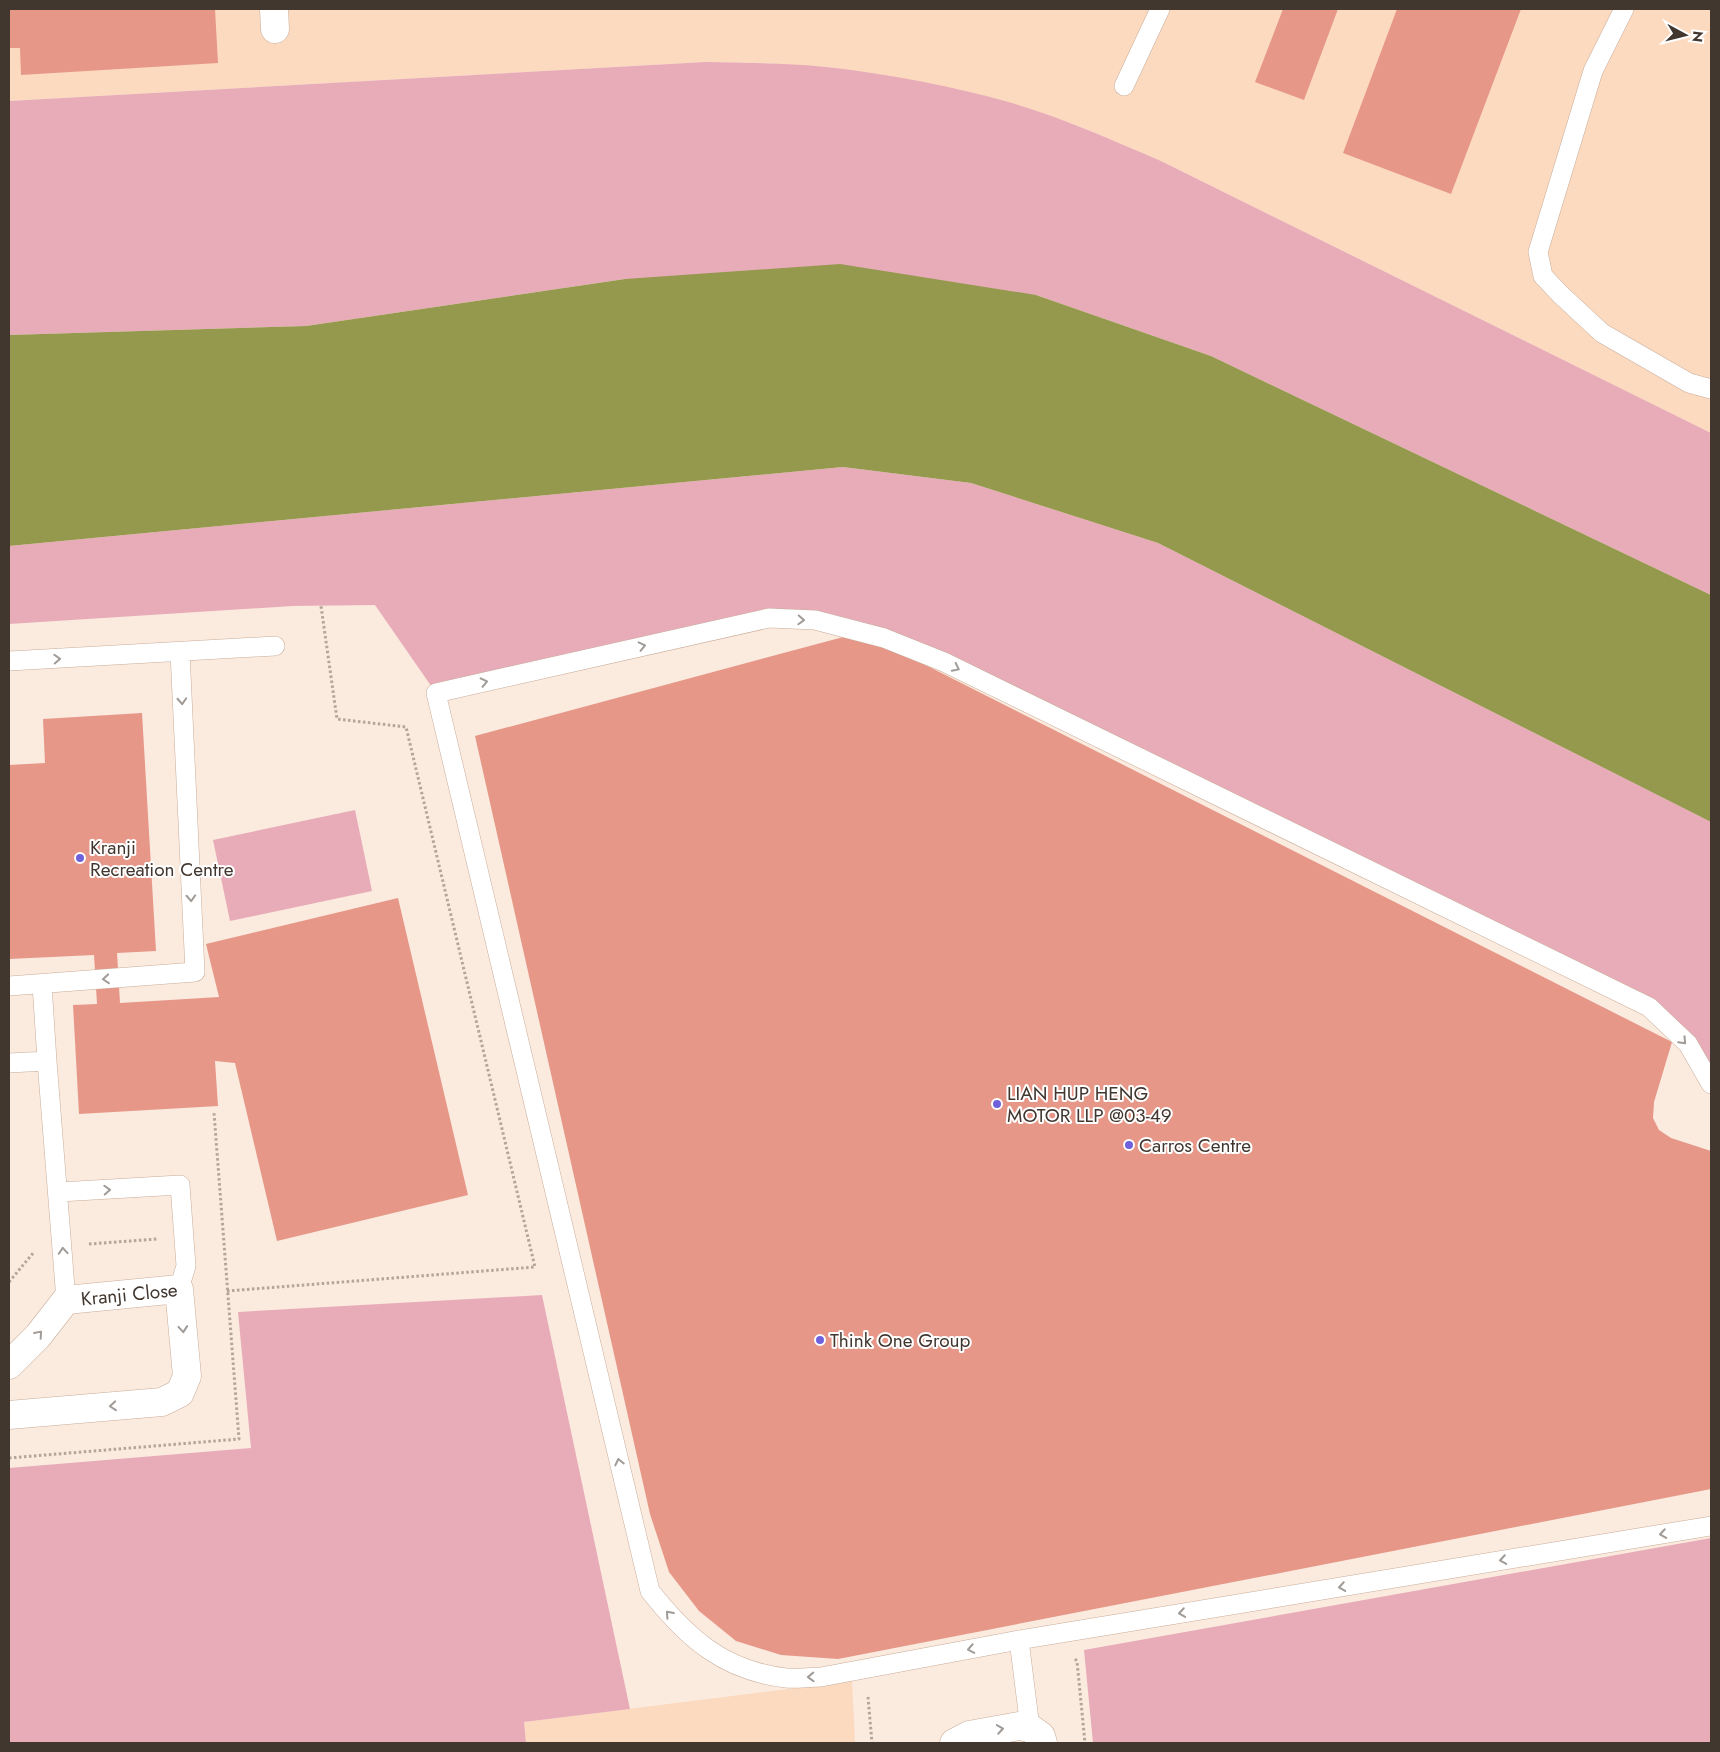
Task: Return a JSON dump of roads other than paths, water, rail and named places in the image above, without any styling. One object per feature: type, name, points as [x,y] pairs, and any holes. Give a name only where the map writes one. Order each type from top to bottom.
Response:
[{"type":"street","name":"Kranji Close","points":[[9,1365],[38,1336],[66,1300],[179,1289],[186,1376],[180,1393],[162,1402],[9,1415]]},
{"type":"street","points":[[954,1743],[969,1735],[1019,1726],[1037,1735]]},
{"type":"lane","points":[[1124,86],[1160,9]]},
{"type":"lane","points":[[1624,9],[1593,71],[1538,252],[1543,276],[1602,333],[1688,383],[1711,389]]},
{"type":"lane","points":[[1711,1084],[1688,1044],[1649,1007],[944,662],[884,638],[814,620],[769,618],[436,693],[650,1591],[669,1615],[694,1638],[724,1661],[758,1673],[788,1678],[821,1677],[1019,1640],[1711,1526]]},
{"type":"lane","points":[[9,661],[275,646]]},
{"type":"lane","points":[[9,986],[195,972],[180,652]]},
{"type":"lane","points":[[42,984],[66,1300]]},
{"type":"lane","points":[[9,1063],[47,1061]]},
{"type":"lane","points":[[58,1192],[180,1185],[186,1266],[179,1289]]},
{"type":"lane","points":[[1019,1640],[1037,1735]]},
{"type":"place","name":"Kranji Recreation Centre","points":[[80,858]]},
{"type":"place","name":"LIAN HUP HENG MOTOR LLP @03-49","points":[[997,1104]]},
{"type":"place","name":"Carros Centre","points":[[1129,1145]]},
{"type":"place","name":"Think One Group","points":[[820,1340]]}]
